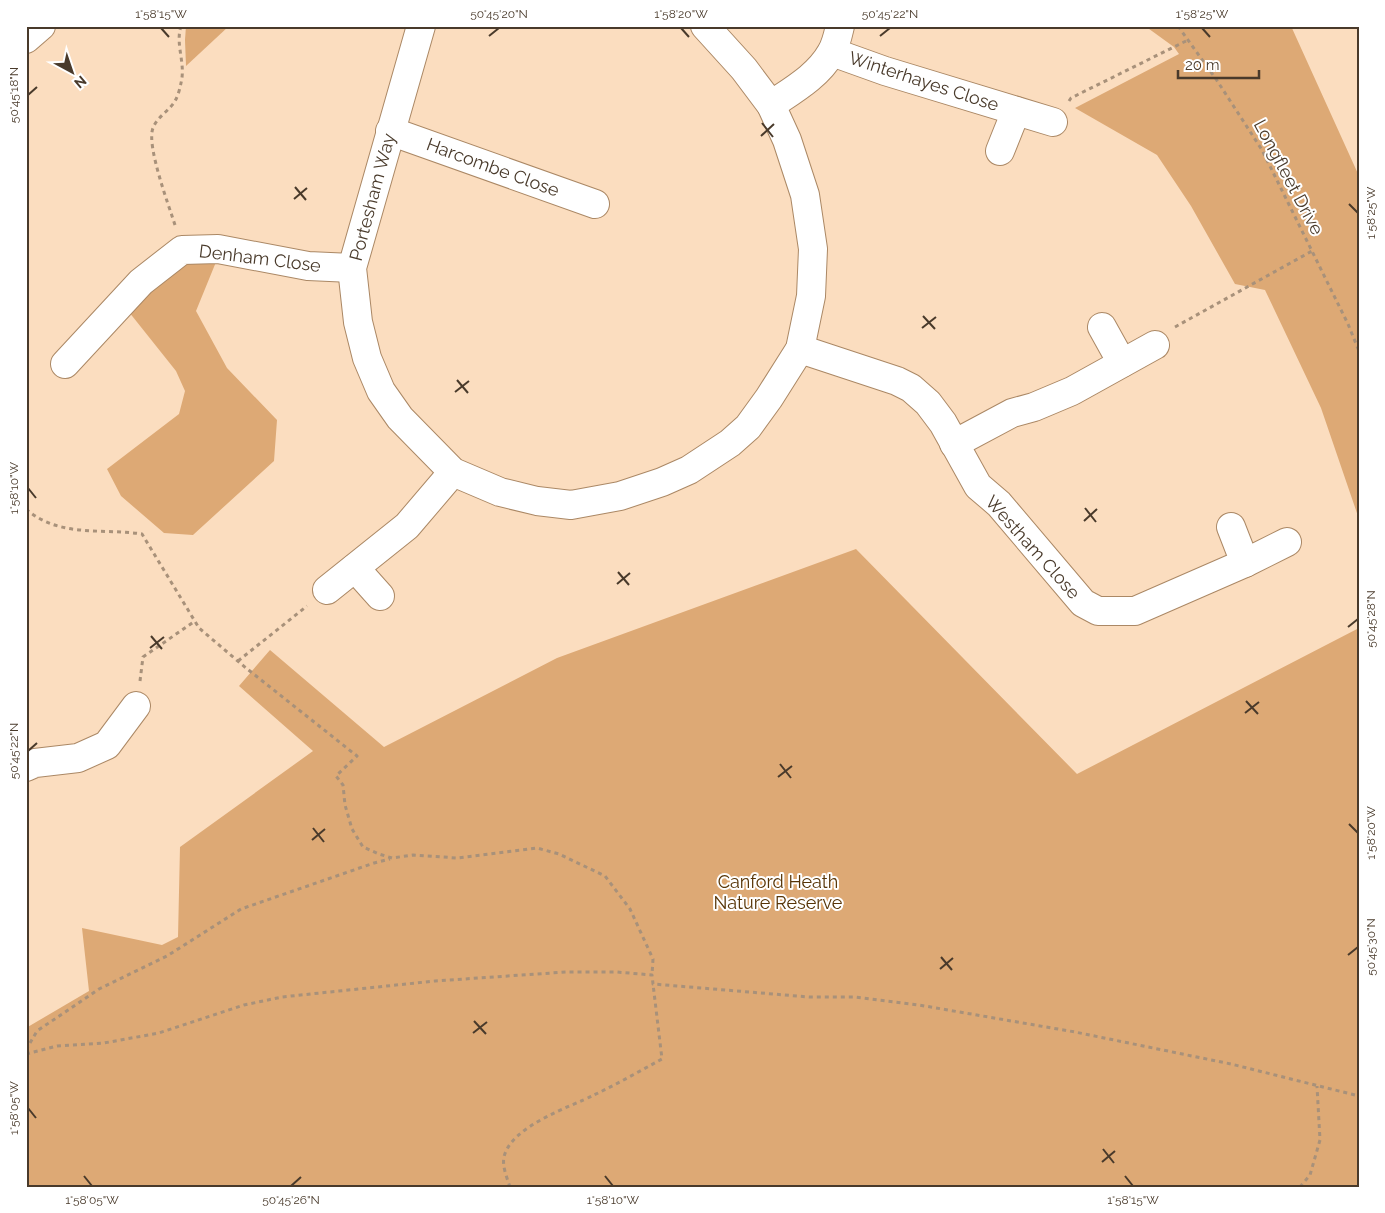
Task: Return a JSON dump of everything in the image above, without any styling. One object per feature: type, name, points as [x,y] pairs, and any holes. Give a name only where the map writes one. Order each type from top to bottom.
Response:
[{"type":"street","points":[[26,40],[41,26]]},
{"type":"street","name":"Portesham Way","points":[[421,26],[352,268],[358,322],[367,358],[381,391],[400,418],[453,472],[500,492],[538,501],[571,505],[620,496],[662,482],[689,470],[730,443],[748,427],[800,349],[811,296],[813,249],[805,195],[787,140],[771,105],[744,69],[705,26]]},
{"type":"street","name":"Winterhayes Close","points":[[771,105],[805,82],[820,68],[832,52],[840,26]]},
{"type":"street","name":"Winterhayes Close","points":[[832,52],[885,71],[1053,122]]},
{"type":"street","name":"Winterhayes Close","points":[[1000,151],[1016,110]]},
{"type":"street","name":"Harcombe Close","points":[[390,131],[595,204]]},
{"type":"street","name":"Denham Close","points":[[65,364],[140,282],[182,250],[218,249],[308,266],[352,268]]},
{"type":"street","points":[[1102,327],[1122,363]]},
{"type":"street","points":[[954,444],[1012,413],[1034,407],[1072,391],[1155,345]]},
{"type":"street","name":"Westham Close","points":[[800,349],[877,373],[911,388],[928,403],[943,423],[978,486],[999,504],[1083,603],[1098,612],[1135,611],[1245,563],[1287,542]]},
{"type":"street","points":[[327,590],[407,526],[453,472]]},
{"type":"street","points":[[1231,527],[1245,563]]},
{"type":"street","points":[[355,568],[380,596]]},
{"type":"street","points":[[26,767],[34,763],[78,758],[107,745],[136,706]]},
{"type":"path","points":[[181,26],[178,36],[183,65],[182,82],[175,101],[152,128],[152,142],[182,250]]},
{"type":"path","name":"Longfleet Drive","points":[[1178,26],[1216,79],[1262,150],[1348,324],[1359,351]]},
{"type":"path","points":[[1053,122],[1071,98],[1188,40]]},
{"type":"path","points":[[1155,345],[1175,326],[1312,251]]},
{"type":"path","points":[[26,509],[36,518],[59,527],[92,532],[121,531],[142,534],[199,628],[357,756],[336,776],[342,785],[345,805],[352,829],[364,847],[392,858]]},
{"type":"path","points":[[238,661],[327,590]]},
{"type":"path","points":[[136,706],[143,657],[195,621]]},
{"type":"path","points":[[26,1052],[37,1031],[99,989],[167,956],[241,909],[392,858],[413,855],[457,858],[537,848],[559,854],[605,876],[630,909],[654,959],[652,975],[662,1058],[584,1100],[550,1114],[525,1131],[510,1145],[504,1157],[505,1171],[510,1187]]},
{"type":"path","points":[[26,1052],[57,1046],[104,1044],[159,1032],[244,1005],[282,997],[435,981],[566,972],[616,972],[652,975]]},
{"type":"path","points":[[653,984],[809,997],[855,997],[919,1005],[1075,1032],[1231,1064],[1359,1096]]},
{"type":"path","points":[[1300,1187],[1310,1175],[1320,1140],[1317,1086]]},
{"type":"green space","points":[[186,26],[229,26],[186,66]]},
{"type":"green space","points":[[1145,26],[1291,26],[1359,176],[1359,519],[1321,408],[1265,290],[1235,284],[1191,206],[1157,155],[1075,108],[1179,54],[1174,47]]},
{"type":"green space","points":[[191,259],[216,262],[196,311],[227,368],[277,420],[274,461],[193,535],[164,533],[121,496],[107,469],[179,414],[185,391],[176,371],[125,307]]},
{"type":"green space","name":"Canford Heath Nature Reserve","points":[[856,549],[1077,774],[1359,628],[1359,1187],[26,1187],[26,1028],[89,991],[82,928],[162,945],[178,937],[180,847],[313,751],[239,686],[270,650],[384,747],[557,658]]}]
